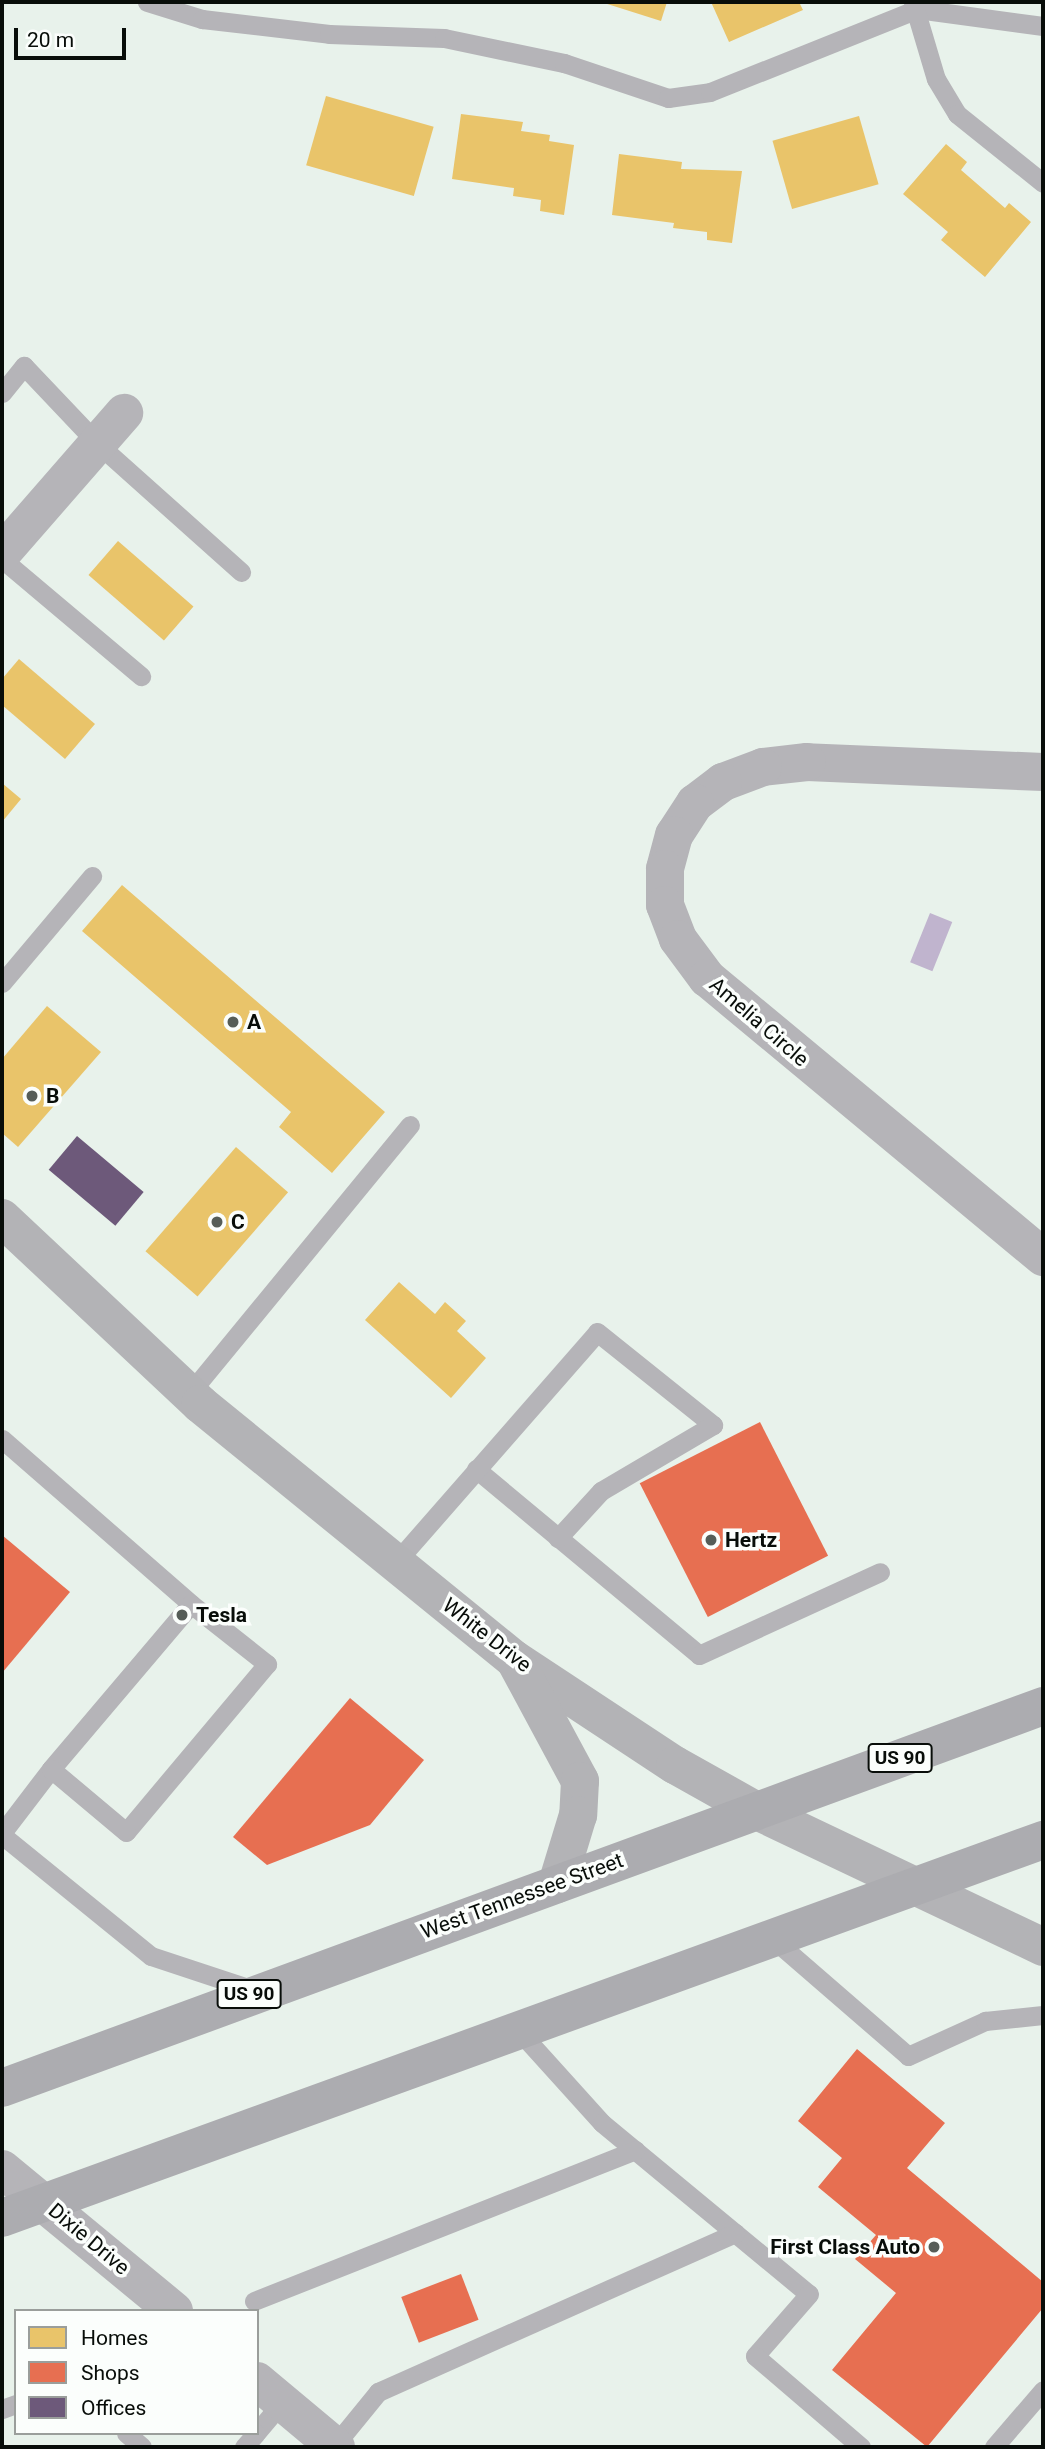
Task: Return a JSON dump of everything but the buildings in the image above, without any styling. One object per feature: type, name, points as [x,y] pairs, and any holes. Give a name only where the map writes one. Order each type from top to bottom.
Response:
[{"type":"main road","name":"West Tennessee Street","points":[[2,2088],[258,1991],[1043,1706]]},
{"type":"main road","points":[[2,2218],[1043,1840]]},
{"type":"street","points":[[2,553],[124,413]]},
{"type":"street","name":"Amelia Circle","points":[[1043,772],[807,762],[763,767],[723,782],[695,803],[674,835],[665,869],[665,905],[678,939],[707,978],[1043,1257]]},
{"type":"street","name":"White Drive","points":[[2,1218],[189,1394],[514,1659],[675,1765],[757,1811],[911,1888],[1043,1947]]},
{"type":"street","points":[[514,1659],[580,1781],[578,1815],[557,1884]]},
{"type":"street","name":"Dixie Drive","points":[[2,2169],[46,2202],[172,2309]]},
{"type":"street","points":[[270,2391],[335,2447]]},
{"type":"lane","points":[[147,2],[202,19],[329,34],[444,37],[564,63],[668,97],[710,92],[915,5],[1043,26]]},
{"type":"lane","points":[[915,5],[936,79],[957,114],[1043,183]]},
{"type":"lane","points":[[2,393],[24,366],[98,444],[241,572]]},
{"type":"lane","points":[[2,559],[141,676]]},
{"type":"lane","points":[[2,983],[92,876]]},
{"type":"lane","points":[[189,1394],[410,1125]]},
{"type":"lane","points":[[396,1562],[597,1332],[713,1425],[601,1491],[558,1538]]},
{"type":"lane","points":[[2,1439],[191,1604],[267,1664],[126,1832],[51,1769]]},
{"type":"lane","points":[[477,1469],[699,1656],[880,1572]]},
{"type":"lane","points":[[191,1604],[51,1769],[2,1834],[151,1956],[258,1991]]},
{"type":"lane","points":[[772,1938],[908,2056],[985,2021],[1043,2015]]},
{"type":"lane","points":[[518,2030],[603,2123],[808,2294],[755,2356],[861,2447]]},
{"type":"lane","points":[[254,2301],[635,2150]]},
{"type":"lane","points":[[335,2447],[378,2392],[735,2233]]},
{"type":"lane","points":[[994,2447],[1043,2390]]},
{"type":"lane","points":[[259,2426],[270,2391]]},
{"type":"shaded area","points":[[930,913],[952,922],[932,971],[910,962]]},
{"type":"place","name":"A","points":[[233,1022]]},
{"type":"place","name":"B","points":[[32,1096]]},
{"type":"place","name":"C","points":[[217,1222]]},
{"type":"place","name":"Hertz","points":[[711,1540]]},
{"type":"place","name":"Tesla","points":[[182,1615]]},
{"type":"place","name":"First Class Auto","points":[[934,2247]]}]
